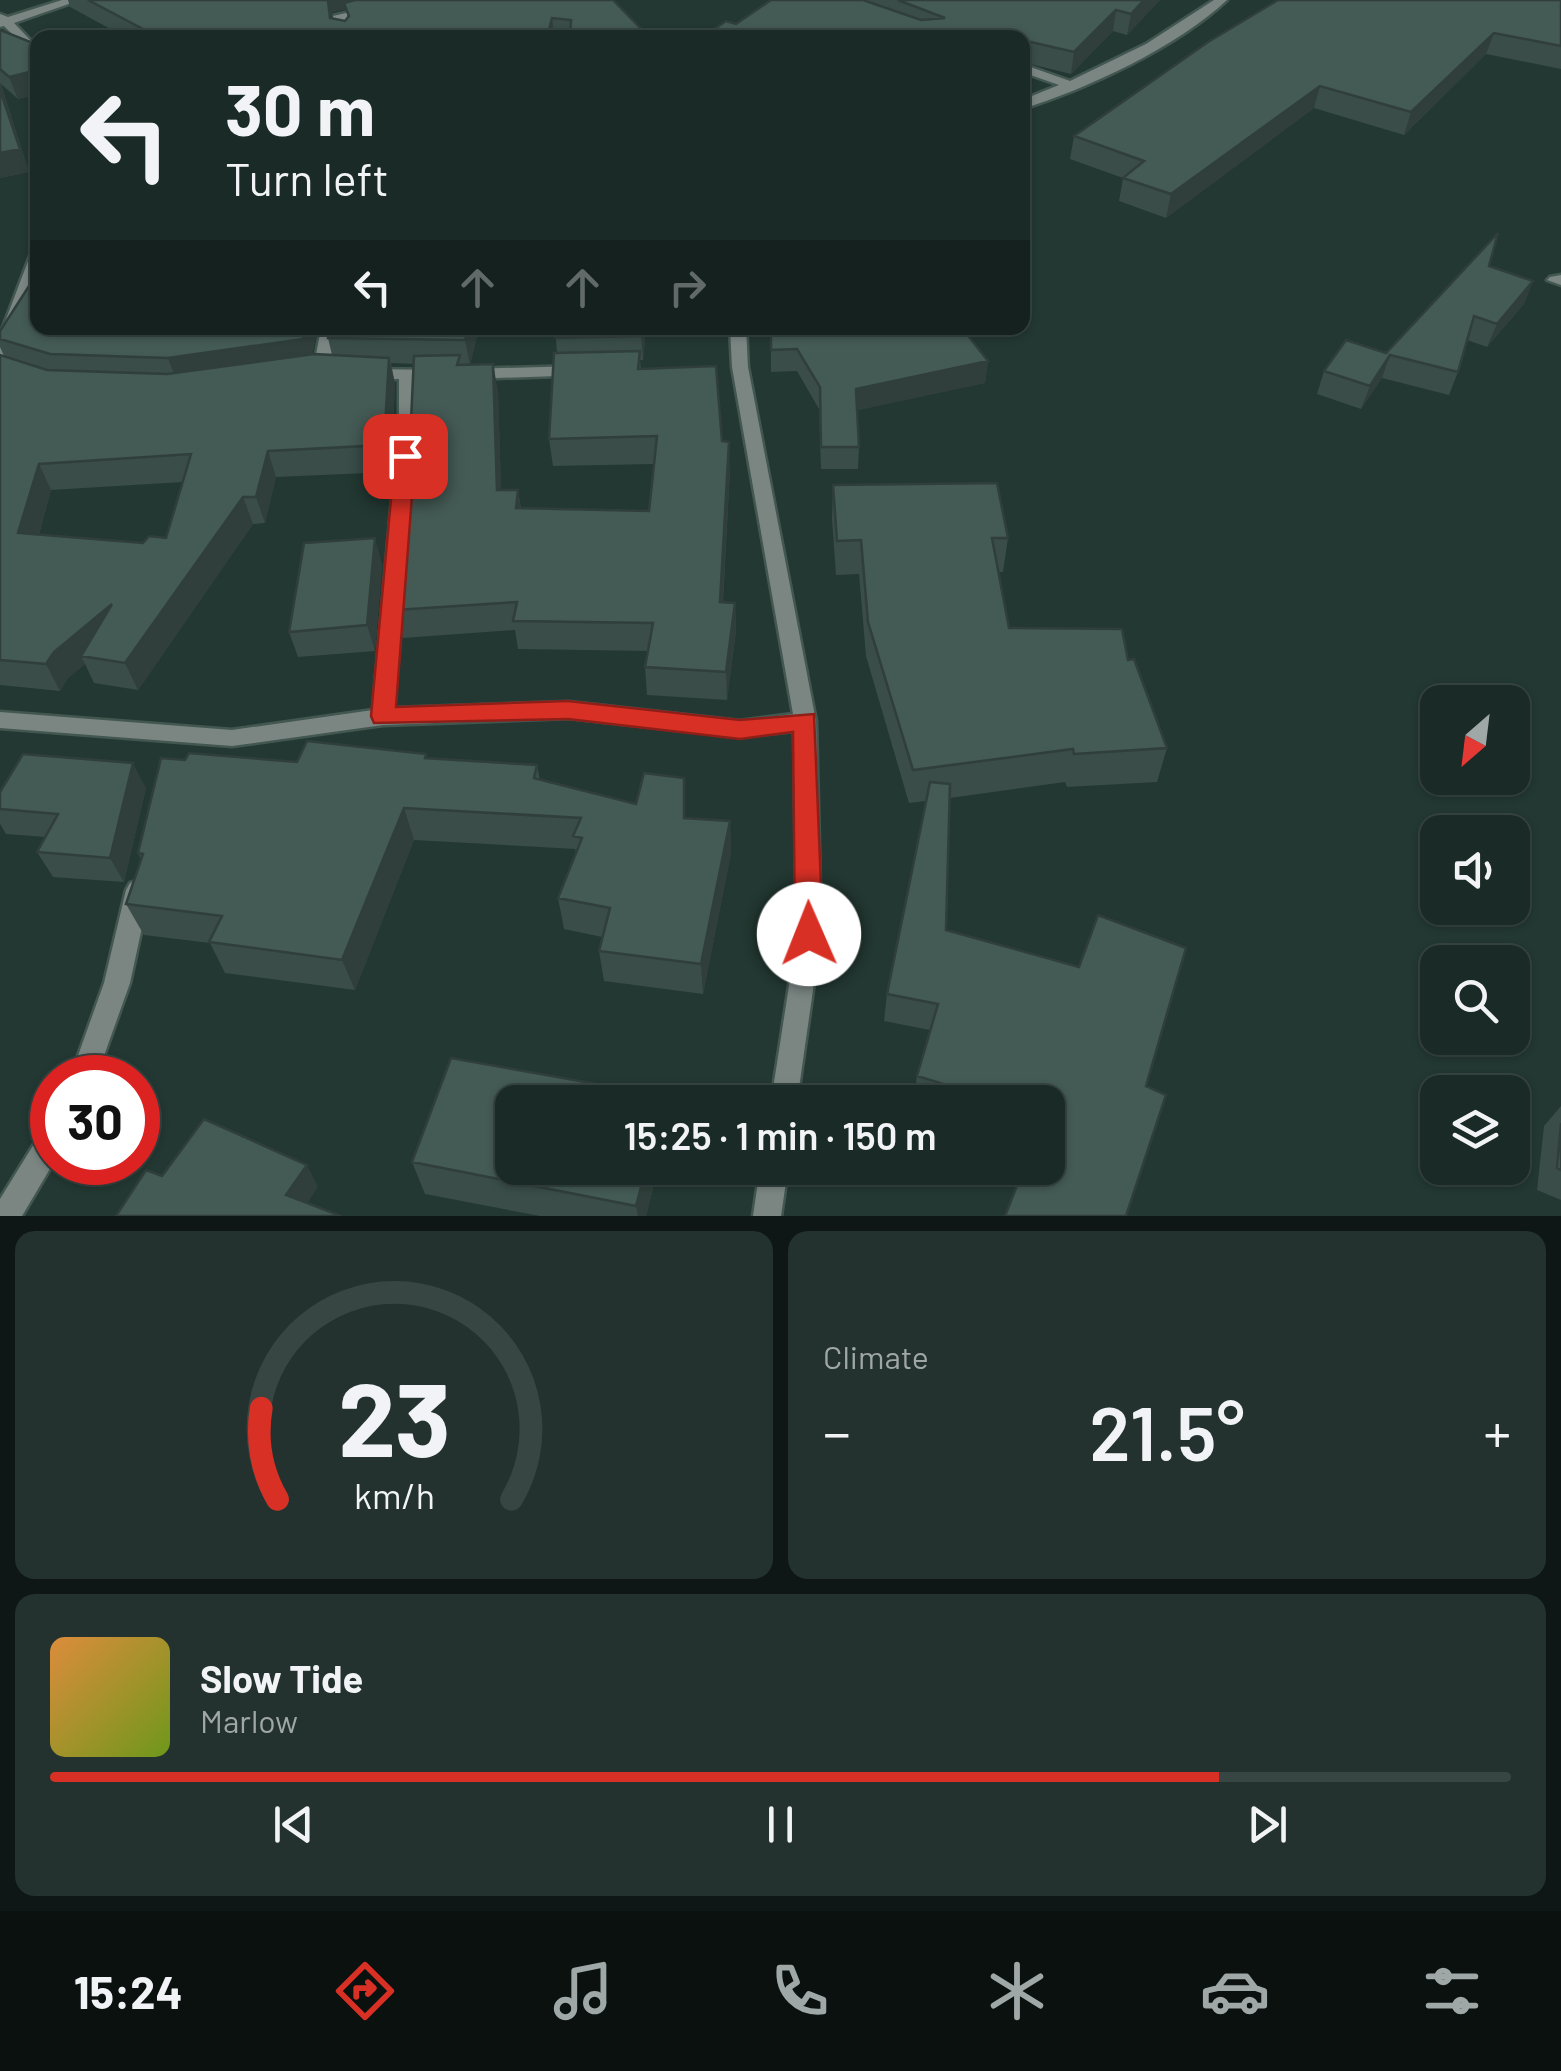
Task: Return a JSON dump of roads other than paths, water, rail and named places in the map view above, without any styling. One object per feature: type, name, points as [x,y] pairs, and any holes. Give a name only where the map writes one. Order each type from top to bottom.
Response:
[{"type":"street","points":[[30,48],[3,20],[74,0]]},
{"type":"street","points":[[341,30],[337,19],[415,0]]},
{"type":"street","points":[[1030,102],[1073,86],[1176,34],[1221,0]]},
{"type":"street","points":[[1030,71],[1073,86]]},
{"type":"street","points":[[0,357],[30,277]]},
{"type":"street","points":[[329,335],[329,373],[407,376],[603,370]]},
{"type":"street","points":[[737,335],[731,368],[805,720],[809,934],[787,1085]]},
{"type":"street","points":[[383,716],[406,438],[407,376]]},
{"type":"street","points":[[0,720],[232,738],[383,716],[568,710],[740,730],[805,720]]},
{"type":"street","points":[[204,756],[232,738]]},
{"type":"street","points":[[91,1055],[117,983],[142,874]]},
{"type":"street","points":[[6,1216],[30,1176]]},
{"type":"street","points":[[767,1216],[772,1185]]}]
